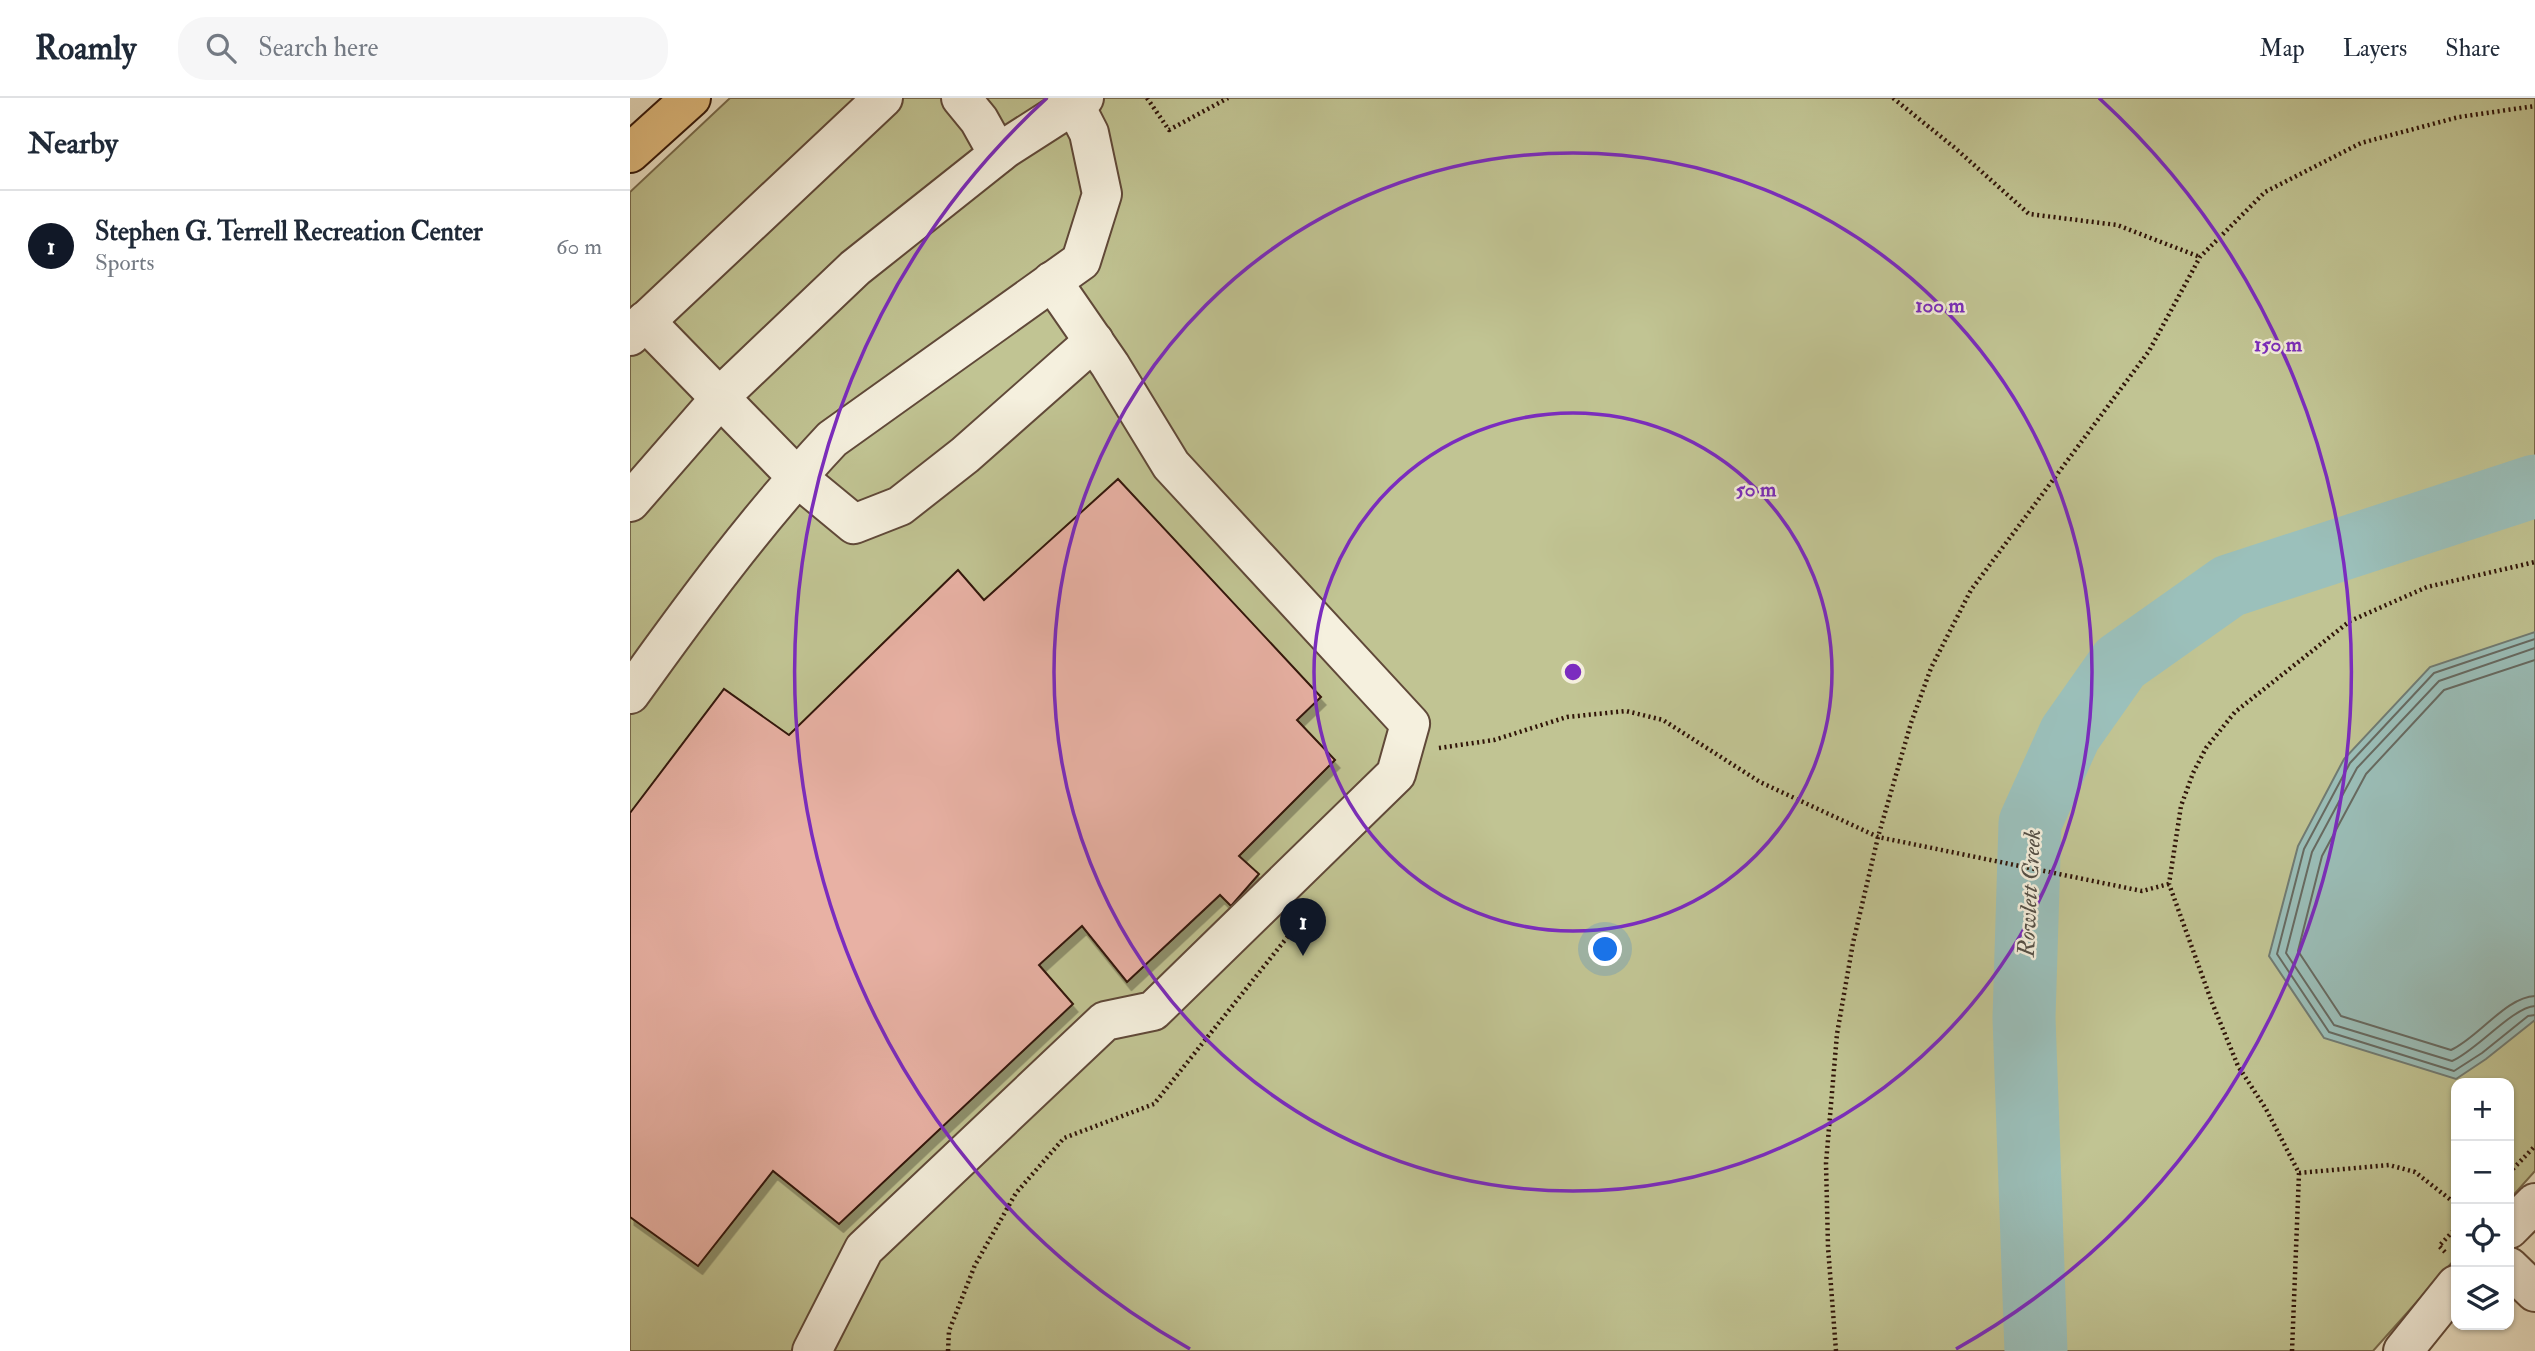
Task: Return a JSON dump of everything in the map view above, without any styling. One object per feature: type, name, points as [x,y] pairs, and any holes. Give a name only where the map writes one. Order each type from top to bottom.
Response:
[{"type":"main road","points":[[630,153],[691,98]]},
{"type":"street","points":[[883,98],[637,329],[720,399],[797,477],[854,524],[900,506],[965,455],[1094,341]]},
{"type":"street","points":[[961,98],[979,120],[998,154]]},
{"type":"street","points":[[630,502],[720,399],[855,268],[998,154],[1076,100],[1089,134],[1102,194],[1081,261],[832,439],[714,578],[630,695]]},
{"type":"street","points":[[812,1351],[864,1250],[1105,1021],[1153,1011],[1396,774],[1410,724],[1171,465],[1094,341],[1052,281]]},
{"type":"street","points":[[2514,1224],[2535,1203]]},
{"type":"street","points":[[2403,1351],[2451,1272]]},
{"type":"street","points":[[2514,1272],[2535,1292]]},
{"type":"path","points":[[1147,98],[1169,130],[1228,98]]},
{"type":"path","points":[[1894,98],[2029,214],[2117,225],[2200,257]]},
{"type":"path","points":[[1836,1351],[1827,1235],[1826,1163],[1837,1034],[1853,943],[1878,837],[1911,723],[1931,668],[1970,590],[2149,351],[2200,257],[2265,192],[2361,143],[2459,117],[2535,106]]},
{"type":"path","points":[[2292,1351],[2299,1173],[2266,1109],[2238,1066],[2169,884],[2182,806],[2193,773],[2206,748],[2235,712],[2350,621],[2427,587],[2535,562]]},
{"type":"path","points":[[1396,774],[1433,749],[1494,740],[1567,717],[1626,711],[1663,720],[1760,782],[1878,837],[2142,891],[2169,884]]},
{"type":"path","points":[[948,1351],[949,1331],[975,1265],[1016,1193],[1064,1138],[1154,1104],[1306,915]]},
{"type":"path","points":[[2514,1169],[2535,1146]]},
{"type":"path","points":[[2299,1173],[2389,1165],[2415,1172],[2451,1200]]},
{"type":"path","points":[[2451,1233],[2439,1246],[2451,1268]]},
{"type":"green space","points":[[730,98],[2535,98],[2535,1171],[2514,1194],[2514,1078],[2451,1078],[2451,1264],[2373,1351],[630,1351],[630,192]]},
{"type":"water","points":[[2535,632],[2535,1020],[2458,1078],[2324,1038],[2269,956],[2298,846],[2344,759],[2430,667]]},
{"type":"building","points":[[1118,479],[1321,697],[1297,720],[1335,760],[1239,856],[1259,874],[1231,906],[1220,895],[1127,982],[1082,926],[1039,965],[1073,1004],[839,1224],[773,1171],[698,1266],[630,1217],[630,813],[724,689],[789,735],[958,570],[984,600]]},
{"type":"waterway","name":"Rowlett Creek","points":[[2036,1351],[2024,1018],[2030,823],[2070,734],[2120,663],[2229,586],[2535,486]]},
{"type":"place","name":"Stephen G. Terrell Recreation Center","points":[[1303,956]]}]
